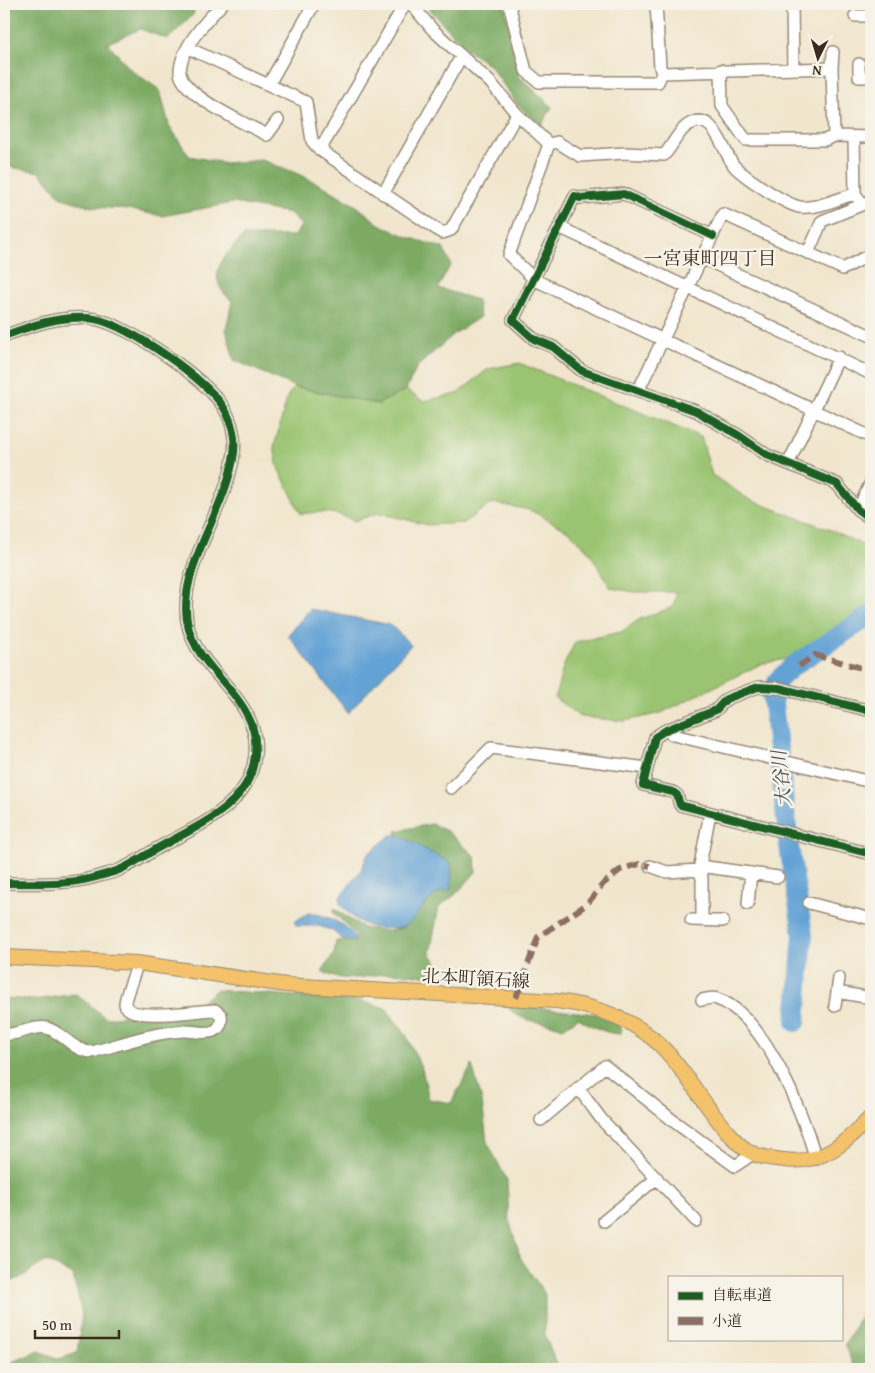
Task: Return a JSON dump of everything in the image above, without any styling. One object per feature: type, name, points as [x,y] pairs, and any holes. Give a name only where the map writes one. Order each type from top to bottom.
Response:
[{"type":"main road","name":"北本町領石線","points":[[4,957],[137,963],[286,985],[557,1001],[584,1005],[610,1014],[638,1028],[661,1045],[732,1135],[753,1154]]},
{"type":"main road","points":[[753,1154],[789,1160],[816,1159],[832,1152],[853,1137],[871,1116]]},
{"type":"street","points":[[222,4],[200,28],[188,48],[180,71],[182,80],[198,97],[267,135],[278,120]]},
{"type":"street","points":[[269,84],[314,4]]},
{"type":"street","points":[[320,150],[405,4]]},
{"type":"street","points":[[411,4],[432,30],[490,82],[517,114],[549,144]]},
{"type":"street","points":[[509,4],[526,71],[539,82],[658,82],[662,73],[656,4]]},
{"type":"street","points":[[792,4],[793,69]]},
{"type":"street","points":[[855,16],[871,16]]},
{"type":"street","points":[[188,48],[306,102],[312,141],[320,150],[442,233],[451,230],[517,114]]},
{"type":"street","points":[[833,52],[834,136]]},
{"type":"street","points":[[383,194],[461,57]]},
{"type":"street","points":[[859,64],[859,77],[871,77]]},
{"type":"street","points":[[662,73],[832,68]]},
{"type":"street","points":[[721,70],[722,106],[746,140],[825,140],[834,136],[871,137]]},
{"type":"street","points":[[549,144],[557,142],[580,156],[625,153],[664,155],[686,126],[694,123],[706,124],[714,128],[736,167],[787,204],[801,207],[812,206],[855,194]]},
{"type":"street","points":[[854,137],[855,194]]},
{"type":"street","points":[[549,144],[509,255],[534,280],[871,437]]},
{"type":"street","points":[[713,236],[624,194],[575,196],[513,320],[534,339],[553,347],[582,371],[639,389],[716,421],[767,454],[788,464],[811,471],[837,484],[858,510],[871,519]]},
{"type":"street","points":[[855,194],[867,203]]},
{"type":"street","points":[[808,253],[822,221],[867,203]]},
{"type":"street","points":[[639,389],[723,214],[843,269],[871,254]]},
{"type":"street","points":[[559,227],[839,357],[871,374]]},
{"type":"street","points":[[702,258],[871,336]]},
{"type":"street","points":[[4,336],[38,324],[69,318],[96,320],[126,331],[154,348],[208,388],[224,409],[233,429],[234,451],[228,486],[191,576],[186,597],[186,620],[190,637],[201,655],[241,707],[253,728],[255,747],[254,766],[246,784],[232,801],[203,822],[121,870],[86,880],[47,884],[4,883]]},
{"type":"street","points":[[788,464],[839,357]]},
{"type":"street","points":[[858,510],[871,482]]},
{"type":"street","points":[[871,711],[774,687],[758,687],[726,700],[716,710],[666,730],[655,737],[643,785],[673,792],[677,795],[680,806],[871,854]]},
{"type":"street","points":[[666,730],[673,735],[871,782]]},
{"type":"street","points":[[451,788],[492,748],[647,768]]},
{"type":"street","points":[[710,813],[699,870],[702,878],[697,920],[723,921]]},
{"type":"street","points":[[650,866],[667,872],[699,870],[707,867],[778,877]]},
{"type":"street","points":[[748,904],[751,873]]},
{"type":"street","points":[[809,903],[871,916]]},
{"type":"street","points":[[4,1034],[19,1034],[42,1027],[51,1029],[83,1052],[92,1052],[141,1037],[183,1031],[215,1031],[219,1027],[221,1015],[215,1010],[145,1015],[131,1012],[126,1007],[126,1000],[137,963]]},
{"type":"street","points":[[835,1006],[839,978]]},
{"type":"street","points":[[837,992],[871,998]]},
{"type":"street","points":[[702,1000],[716,998],[731,1008],[747,1021],[763,1041],[786,1079],[807,1129],[816,1159]]},
{"type":"street","points":[[541,1120],[605,1066],[652,1101],[676,1123],[735,1166],[753,1154]]},
{"type":"street","points":[[578,1088],[602,1120],[696,1221]]},
{"type":"street","points":[[604,1221],[657,1178]]},
{"type":"green space","points":[[4,4],[196,4],[193,15],[168,39],[140,29],[108,43],[131,70],[160,90],[169,125],[189,156],[225,163],[262,160],[296,173],[327,188],[358,207],[379,224],[408,237],[443,248],[451,264],[438,288],[477,300],[480,317],[454,334],[417,367],[406,390],[378,404],[295,387],[234,360],[226,330],[232,301],[223,292],[219,284],[219,267],[229,251],[244,236],[295,236],[301,225],[290,213],[233,203],[162,216],[127,209],[92,207],[62,198],[39,172],[4,166]]},
{"type":"green space","points":[[425,4],[504,4],[519,76],[552,107],[541,126],[518,105],[490,66],[467,50]]},
{"type":"green space","points":[[519,363],[701,437],[712,475],[750,500],[831,530],[871,549],[871,624],[801,656],[761,664],[661,713],[625,721],[580,717],[555,698],[563,667],[575,642],[621,632],[640,619],[673,607],[677,592],[634,592],[611,588],[590,553],[570,532],[530,510],[492,503],[463,523],[428,525],[379,513],[354,521],[340,515],[328,513],[301,514],[278,468],[274,447],[288,395],[295,387],[378,404],[406,390],[423,401],[457,394],[488,369]]},
{"type":"green space","points":[[431,824],[447,831],[475,856],[476,872],[456,894],[439,907],[430,953],[442,970],[434,976],[391,973],[347,978],[338,978],[322,971],[334,954],[336,941],[358,941],[357,936],[333,912],[334,908],[363,928],[389,931],[406,927],[413,911],[396,831]]},
{"type":"green space","points":[[216,990],[361,1001],[386,1008],[406,1035],[422,1069],[429,1099],[451,1103],[472,1065],[482,1101],[487,1142],[507,1180],[509,1220],[521,1259],[545,1294],[545,1336],[559,1369],[4,1369],[4,1360],[9,1363],[39,1351],[59,1359],[77,1353],[82,1314],[73,1275],[46,1261],[20,1278],[4,1284],[4,998],[34,1000],[76,994],[106,1018],[195,1007]]},
{"type":"green space","points":[[512,1005],[596,1014],[621,1026],[621,1034],[604,1031],[578,1018],[563,1028],[528,1020],[515,1014],[508,1008]]},
{"type":"green space","points":[[871,1239],[871,1369],[854,1369],[845,1344],[861,1315],[865,1270]]},
{"type":"water","points":[[310,609],[391,625],[411,645],[348,713],[288,635]]},
{"type":"water","points":[[391,835],[399,835],[451,863],[452,886],[451,890],[435,895],[429,900],[416,916],[404,926],[375,928],[358,921],[340,904],[340,897],[361,870],[368,854]]},
{"type":"water","points":[[308,913],[322,915],[340,923],[356,937],[355,941],[343,940],[333,931],[319,926],[297,926],[294,922]]},
{"type":"waterway","name":"大谷川","points":[[796,1022],[803,935],[789,846],[772,695],[778,680],[794,665],[871,615]]},
{"type":"marked path","points":[[799,666],[815,655],[858,667],[871,668]]},
{"type":"marked path","points":[[516,998],[538,937],[587,904],[603,884],[620,870],[639,864],[650,866]]},
{"type":"cycle path","points":[[713,236],[624,194],[580,198],[575,196],[513,320],[534,339],[553,347],[582,371],[696,411],[738,435],[767,455],[837,484],[858,510],[871,519]]},
{"type":"cycle path","points":[[4,336],[37,324],[60,319],[83,318],[109,323],[127,331],[166,355],[201,383],[215,396],[224,408],[233,430],[234,453],[223,493],[192,571],[187,590],[186,609],[188,628],[195,644],[237,699],[246,713],[255,736],[253,764],[246,784],[229,805],[206,822],[129,866],[111,873],[78,881],[4,883]]},
{"type":"cycle path","points":[[871,711],[779,688],[758,687],[726,699],[716,710],[666,730],[655,737],[643,785],[673,792],[677,795],[680,805],[871,854]]},
{"type":"district","name":"一宮東町四丁目","points":[[710,258]]}]
